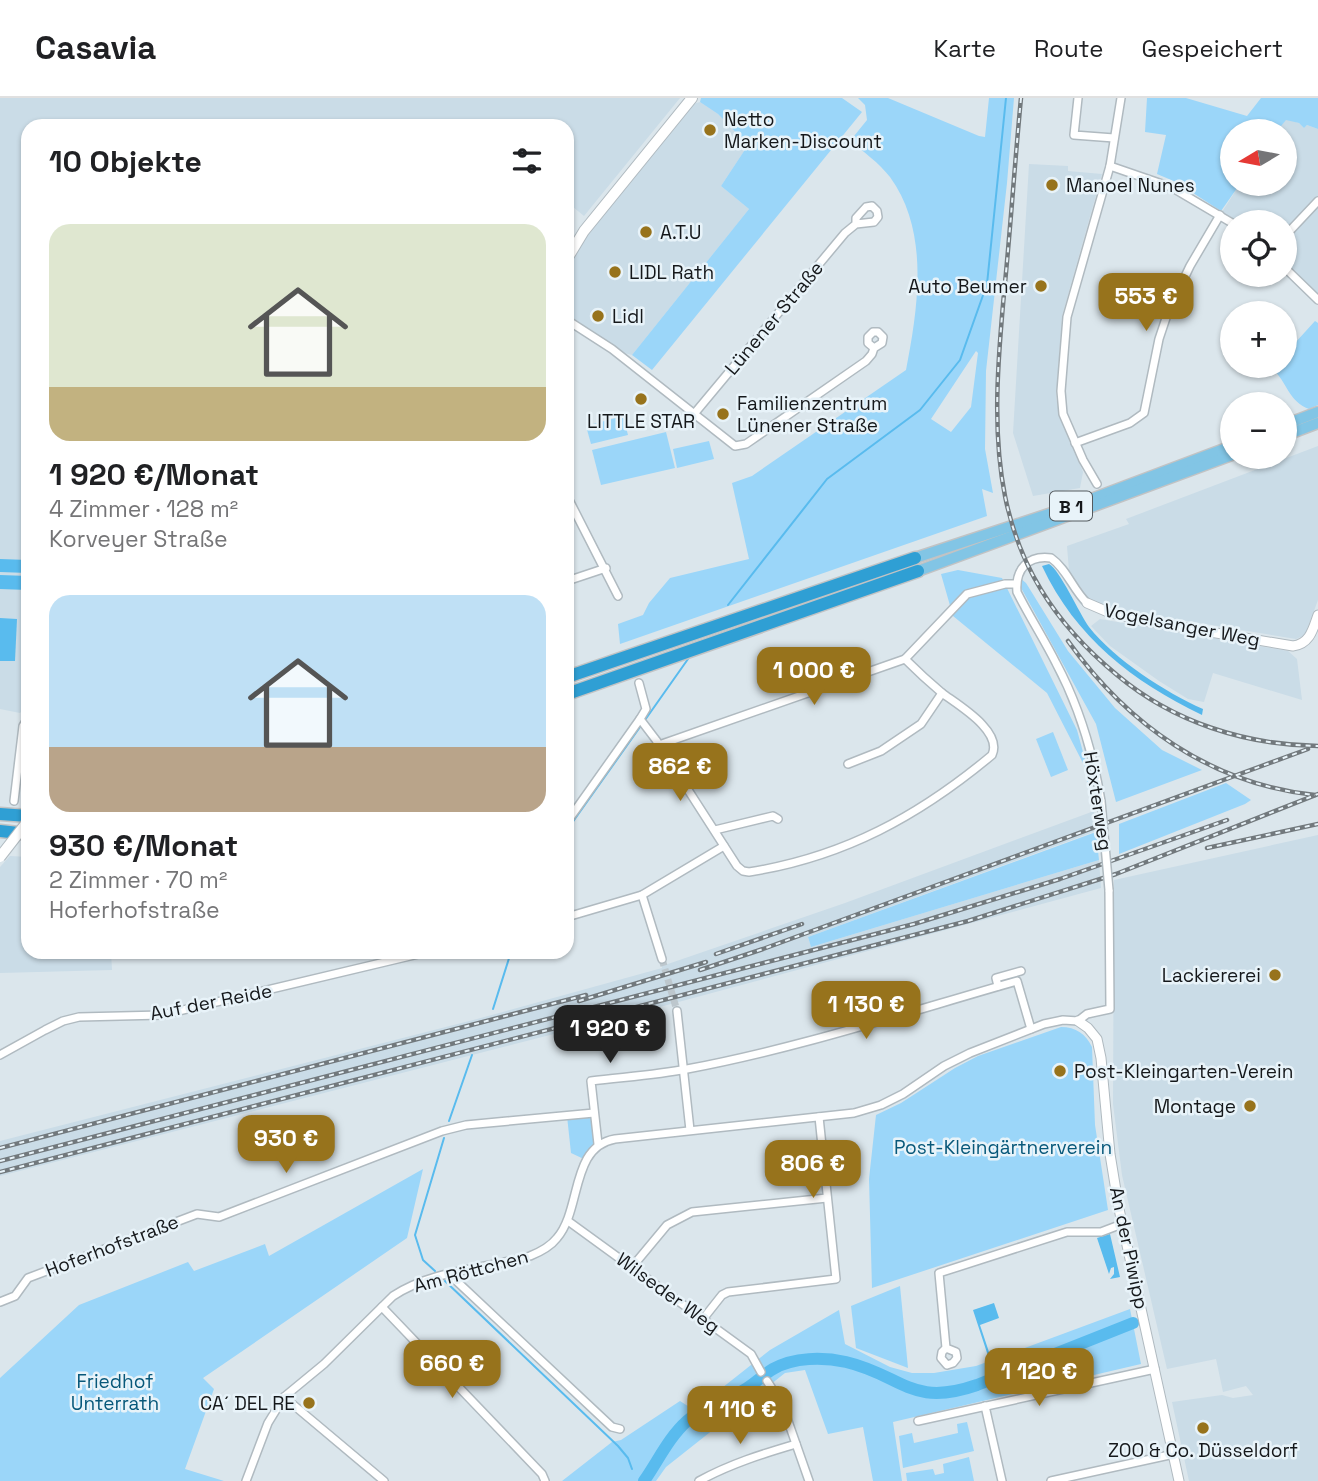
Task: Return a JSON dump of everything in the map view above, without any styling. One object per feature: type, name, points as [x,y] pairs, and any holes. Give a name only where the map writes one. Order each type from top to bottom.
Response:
[{"type":"highway","points":[[574,675],[916,565]]},
{"type":"highway","points":[[574,691],[916,565]]},
{"type":"highway","points":[[0,814],[21,817]]},
{"type":"highway","points":[[0,831],[21,833]]},
{"type":"main road","points":[[574,247],[584,231],[691,98]]},
{"type":"main road","points":[[1297,420],[1318,412]]},
{"type":"main road","points":[[1297,431],[1318,423]]},
{"type":"main road","name":"B 1","points":[[916,565],[1220,451]]},
{"type":"main road","name":"B 1","points":[[916,565],[1220,459]]},
{"type":"main road","points":[[0,857],[21,828]]},
{"type":"street","points":[[1078,98],[1074,135],[1114,138]]},
{"type":"street","points":[[1097,484],[1075,443],[1063,414],[1060,398],[1068,317],[1110,166],[1121,98]]},
{"type":"street","points":[[1075,443],[1130,423],[1144,413],[1159,339],[1168,312],[1192,262],[1220,215],[1171,187],[1110,166]]},
{"type":"street","points":[[1297,223],[1318,201]]},
{"type":"street","name":"Lünener Straße","points":[[694,414],[836,243],[856,224]]},
{"type":"street","points":[[1297,280],[1318,300]]},
{"type":"street","points":[[574,325],[612,349],[731,444],[740,446],[866,360],[874,348]]},
{"type":"street","points":[[574,511],[606,568],[618,596]]},
{"type":"street","name":"Vogelsanger Weg","points":[[1016,584],[1021,567],[1030,560],[1041,556],[1051,558],[1064,572],[1075,593],[1087,603],[1108,612],[1139,620],[1293,646],[1310,638],[1318,615]]},
{"type":"street","points":[[574,579],[606,568]]},
{"type":"street","points":[[659,745],[905,659],[967,594],[998,585],[1016,584]]},
{"type":"street","name":"Höxterweg","points":[[1016,584],[1017,592],[1075,704],[1090,748],[1101,801],[1109,890],[1111,1009],[1087,1014],[1078,1021]]},
{"type":"street","points":[[640,719],[737,866],[749,872],[840,849],[864,839],[932,802],[992,755],[994,745],[974,717],[942,693],[905,659]]},
{"type":"street","points":[[574,812],[646,709],[639,683]]},
{"type":"street","points":[[848,764],[881,751],[921,724],[942,693]]},
{"type":"street","points":[[14,801],[21,743]]},
{"type":"street","points":[[715,830],[773,816],[778,819]]},
{"type":"street","points":[[574,915],[642,895],[724,846]]},
{"type":"street","points":[[642,895],[662,960]]},
{"type":"street","name":"Auf der Reide","points":[[0,1055],[63,1021],[79,1017],[162,1015],[398,959]]},
{"type":"street","points":[[1031,1029],[1018,975],[996,978],[998,986],[855,1029],[685,1070],[591,1081],[598,1144],[615,1139],[690,1130],[854,1114],[903,1094],[944,1066],[970,1053],[1031,1029],[1063,1020],[1078,1021]]},
{"type":"street","points":[[677,1011],[690,1130]]},
{"type":"street","name":"An der Piwipp","points":[[1078,1021],[1097,1039],[1110,1153],[1122,1224],[1179,1481]]},
{"type":"street","name":"Hoferhofstraße","points":[[0,1302],[15,1296],[28,1278],[197,1214],[219,1217],[442,1131],[466,1125],[594,1113]]},
{"type":"street","points":[[703,1319],[722,1295],[728,1292],[836,1279],[819,1117]]},
{"type":"street","name":"Am Röttchen","points":[[246,1481],[268,1423],[284,1396],[324,1364],[404,1288],[449,1274],[519,1259],[540,1252],[556,1240],[568,1221],[586,1160],[598,1144]]},
{"type":"street","points":[[632,1267],[667,1225],[692,1212],[827,1198]]},
{"type":"street","name":"Wilseder Weg","points":[[568,1221],[751,1354],[761,1372]]},
{"type":"street","points":[[946,1348],[939,1273],[1067,1232],[1101,1232],[1122,1224]]},
{"type":"street","points":[[449,1274],[612,1427],[620,1429]]},
{"type":"street","points":[[382,1307],[542,1474],[545,1481]]},
{"type":"street","points":[[918,1421],[1155,1369]]},
{"type":"street","points":[[767,1381],[782,1404],[809,1481]]},
{"type":"street","points":[[284,1396],[384,1481]]},
{"type":"street","points":[[985,1406],[1002,1481]]},
{"type":"street","points":[[699,1481],[755,1455],[796,1444]]},
{"type":"street","points":[[1051,1481],[1174,1454]]},
{"type":"shaded area","points":[[0,98],[680,98],[584,216],[574,208],[574,119],[21,119],[21,712],[0,709]]},
{"type":"shaded area","points":[[700,102],[718,114],[748,145],[721,186],[749,209],[632,355],[624,353],[574,321],[574,256],[585,237],[693,104]]},
{"type":"shaded area","points":[[1297,122],[1304,128],[1307,125],[1318,129],[1318,294],[1297,277],[1297,210],[1223,210],[1232,196],[1297,196]]},
{"type":"shaded area","points":[[1029,164],[1068,166],[1068,171],[1102,174],[1062,316],[1056,398],[1060,416],[1083,472],[1080,488],[1033,496],[1013,433]]},
{"type":"shaded area","points":[[1318,446],[1318,600],[1305,635],[1296,639],[1102,607],[1089,601],[1080,592],[1069,571],[1067,546],[1129,524],[1126,519],[1258,469],[1297,469],[1297,454]]},
{"type":"shaded area","points":[[0,559],[21,560],[21,573],[0,572]]},
{"type":"shaded area","points":[[1049,564],[1058,574],[1089,627],[1112,651],[1173,694],[1203,709],[1202,715],[1152,688],[1108,655],[1089,636],[1056,592],[1042,566]]},
{"type":"shaded area","points":[[0,575],[21,576],[21,590],[0,589]]},
{"type":"shaded area","points":[[0,618],[17,619],[15,661],[0,661]]},
{"type":"shaded area","points":[[1100,619],[1288,651],[1297,659],[1302,700],[1213,673],[1204,702],[1188,699],[1110,646],[1091,626]]},
{"type":"shaded area","points":[[1094,811],[1096,831],[808,937],[811,947],[1099,860],[1101,888],[671,1004],[0,1176],[0,1141],[477,1019],[662,968]]},
{"type":"shaded area","points":[[1318,835],[1318,1481],[1189,1481],[1172,1402],[1222,1395],[1233,1398],[1253,1395],[1246,1386],[1223,1392],[1216,1359],[1167,1369],[1122,1175],[1113,1104],[1114,880]]},
{"type":"shaded area","points":[[10,856],[21,857],[21,959],[111,959],[112,970],[0,973],[0,867]]},
{"type":"shaded area","points":[[1110,1234],[1120,1277],[1110,1279],[1114,1274],[1114,1267],[1109,1274],[1097,1238]]},
{"type":"shaded area","points":[[994,1303],[999,1318],[980,1325],[991,1358],[989,1359],[973,1310]]},
{"type":"green space","points":[[701,98],[842,98],[862,112],[652,370],[632,355],[749,209],[721,186],[748,145],[718,114],[700,102]]},
{"type":"green space","points":[[858,98],[888,98],[985,137],[989,98],[1014,98],[986,371],[985,449],[993,493],[982,489],[987,516],[620,644],[618,624],[643,615],[649,603],[670,578],[749,559],[732,483],[752,476],[906,370],[917,296],[916,246],[903,199],[890,177],[850,141],[867,120],[865,105]],"holes":[[[976,351],[978,353],[971,407],[951,432],[931,419]]]},
{"type":"green space","points":[[1147,98],[1186,98],[1247,116],[1261,98],[1318,98],[1318,129],[1307,125],[1304,128],[1297,123],[1297,119],[1220,119],[1220,196],[1232,196],[1220,210],[1176,182],[1157,174],[1166,135],[1145,132]]},
{"type":"green space","points":[[1315,321],[1318,323],[1318,405],[1309,409],[1297,402],[1297,392],[1289,392],[1280,378],[1297,378],[1297,341]]},
{"type":"green space","points":[[623,416],[628,435],[591,444],[586,426]]},
{"type":"green space","points":[[666,432],[675,468],[601,485],[592,450]]},
{"type":"green space","points":[[709,441],[714,459],[677,468],[673,449]]},
{"type":"green space","points":[[958,570],[1002,578],[1077,730],[1092,785],[1088,785],[1085,767],[1047,693],[953,616],[941,574]]},
{"type":"green space","points":[[1020,578],[1026,583],[1068,651],[1115,708],[1162,750],[1202,770],[1116,802],[1096,724],[1020,586]]},
{"type":"green space","points":[[1053,732],[1068,770],[1051,777],[1036,739]]},
{"type":"green space","points":[[1226,783],[1251,800],[1119,854],[1119,824]]},
{"type":"green space","points":[[1096,832],[1099,860],[811,947],[808,937]]},
{"type":"green space","name":"Post-Kleingärtnerverein","points":[[1061,1027],[1080,1032],[1092,1047],[1095,1125],[1108,1210],[872,1288],[869,1179],[876,1115],[901,1103],[978,1056]]},
{"type":"green space","points":[[594,1113],[598,1144],[586,1160],[571,1153],[567,1116]]},
{"type":"green space","name":"Friedhof Unterrath","points":[[423,1169],[407,1238],[203,1378],[214,1389],[185,1469],[224,1481],[0,1481],[0,1378],[79,1305],[188,1262],[194,1271],[265,1244],[269,1256]]},
{"type":"green space","points":[[900,1286],[908,1368],[856,1348],[851,1306]]},
{"type":"green space","points":[[1130,1309],[1141,1364],[893,1422],[902,1481],[873,1481],[863,1427],[828,1434],[805,1370],[785,1373],[666,1467],[656,1481],[562,1481],[612,1442],[621,1440],[680,1401],[694,1410],[770,1350],[839,1310],[845,1344],[890,1367],[912,1373],[934,1373],[976,1366]]},
{"type":"green space","points":[[967,1422],[974,1451],[903,1468],[899,1436],[912,1433],[914,1443],[958,1433],[957,1424]]},
{"type":"green space","points":[[969,1457],[974,1481],[907,1481],[906,1473],[933,1469],[935,1475],[944,1473],[943,1464]]},
{"type":"waterway","points":[[728,605],[827,479],[920,410],[960,360],[987,284],[1006,98]]},
{"type":"waterway","points":[[645,720],[688,659]]},
{"type":"waterway","points":[[574,820],[640,727]]},
{"type":"waterway","points":[[493,1009],[509,959]]},
{"type":"waterway","points":[[449,1121],[472,1055]]},
{"type":"waterway","points":[[435,1271],[423,1260],[415,1235],[444,1138]]},
{"type":"waterway","points":[[445,1281],[618,1446],[628,1458],[632,1469]]},
{"type":"waterway","points":[[644,1481],[675,1434],[694,1416],[712,1404],[743,1391],[773,1369],[790,1362],[809,1359],[837,1360],[865,1368],[921,1391],[955,1391],[977,1385],[1133,1323]]},
{"type":"tunnel","points":[[662,959],[677,1011]]},
{"type":"railway","points":[[1021,98],[997,395],[1005,497],[1019,544],[1041,589],[1073,633],[1139,692],[1162,706],[1211,728],[1264,741],[1318,746]]},
{"type":"railway","points":[[1068,641],[1117,699],[1145,724],[1175,745],[1207,764],[1241,778],[1277,789],[1315,795]]},
{"type":"railway","points":[[700,970],[1308,749]]},
{"type":"railway","points":[[0,1172],[968,921],[1116,874],[1318,794]]},
{"type":"railway","points":[[0,1161],[914,924],[1060,879],[1227,820]]},
{"type":"railway","points":[[1207,848],[1318,824]]},
{"type":"railway","points":[[716,954],[802,924]]},
{"type":"railway","points":[[579,1001],[706,962]]},
{"type":"railway","points":[[0,1148],[586,995]]},
{"type":"place","name":"Netto Marken-Discount","points":[[710,130]]},
{"type":"place","name":"Manoel Nunes","points":[[1052,185]]},
{"type":"place","name":"A.T.U","points":[[646,232]]},
{"type":"place","name":"LIDL Rath","points":[[615,272]]},
{"type":"place","name":"Auto Beumer","points":[[1041,286]]},
{"type":"place","name":"Lidl","points":[[598,316]]},
{"type":"place","name":"LITTLE STAR","points":[[641,399]]},
{"type":"place","name":"Familienzentrum Lünener Straße","points":[[723,414]]},
{"type":"place","name":"Lackiererei","points":[[1275,975]]},
{"type":"place","name":"Post-Kleingarten-Verein","points":[[1060,1071]]},
{"type":"place","name":"Montage","points":[[1250,1106]]},
{"type":"place","name":"CA´ DEL RE","points":[[309,1403]]},
{"type":"place","name":"ZOO & Co. Düsseldorf","points":[[1203,1428]]}]
